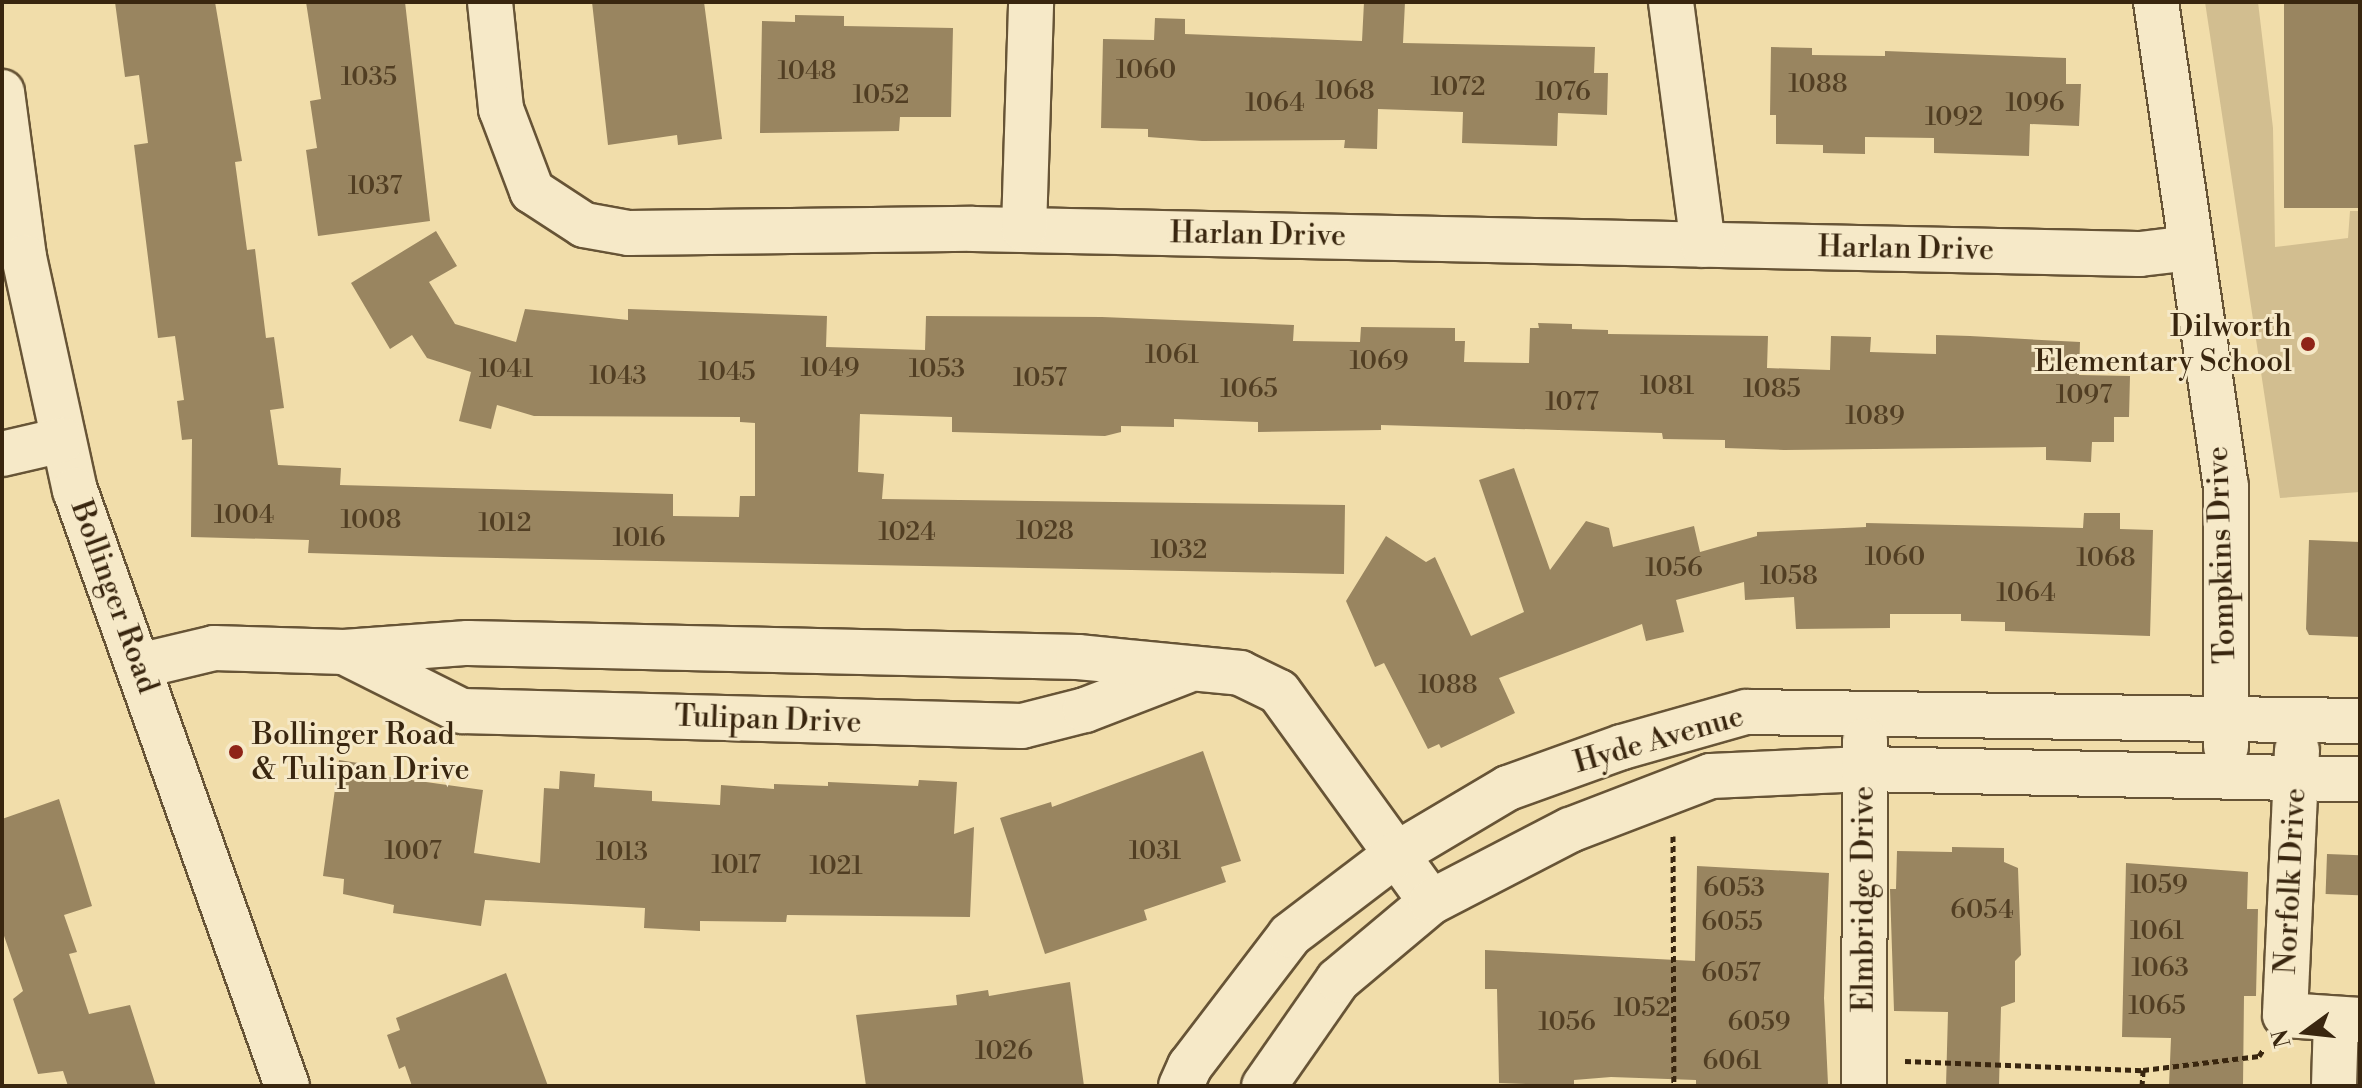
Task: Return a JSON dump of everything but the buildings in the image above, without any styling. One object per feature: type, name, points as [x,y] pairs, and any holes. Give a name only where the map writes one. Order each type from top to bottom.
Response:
[{"type":"street","name":"Harlan Drive","points":[[490,2],[501,109],[532,191],[584,225],[629,233],[1024,229],[2140,254],[2190,248]]},
{"type":"street","points":[[1024,229],[1031,2]]},
{"type":"street","points":[[1671,2],[1703,245]]},
{"type":"street","name":"Tompkins Drive","points":[[2156,2],[2226,485],[2226,776]]},
{"type":"street","name":"Bollinger Road","points":[[2,92],[24,257],[62,440],[93,546],[139,666],[287,1086]]},
{"type":"street","points":[[2,454],[62,440]]},
{"type":"street","name":"Tulipan Drive","points":[[139,666],[214,648],[344,652],[468,643],[1078,657],[1240,673],[1279,692],[1431,902]]},
{"type":"street","name":"Tulipan Drive","points":[[344,652],[462,711],[1022,726],[1085,710],[1196,667]]},
{"type":"street","name":"Hyde Avenue","points":[[1181,1086],[1190,1066],[1290,935],[1395,855],[1508,788],[1622,747],[1746,712],[1866,711],[2360,721]]},
{"type":"street","name":"Elmbridge Drive","points":[[1864,1073],[1866,711]]},
{"type":"street","name":"Norfolk Drive","points":[[2297,720],[2296,777],[2291,806],[2285,1015],[2348,1020]]},
{"type":"street","name":"Hyde Avenue","points":[[1264,1086],[1338,980],[1431,902],[1570,830],[1711,776],[1864,769],[2360,779]]},
{"type":"street","points":[[2334,1086],[2348,1020]]},
{"type":"path","points":[[1672,791],[1674,1086]]},
{"type":"path","points":[[1864,1073],[2143,1070],[2259,1056],[2285,1015]]},
{"type":"path","points":[[2142,1086],[2143,1070]]},
{"type":"shaded area","name":"Dilworth Elementary School","points":[[2205,2],[2258,2],[2273,128],[2275,247],[2348,238],[2350,211],[2360,211],[2360,492],[2280,498]]},
{"type":"place","name":"Dilworth Elementary School","points":[[2308,344]]},
{"type":"place","name":"Bollinger Road & Tulipan Drive","points":[[236,752]]}]
